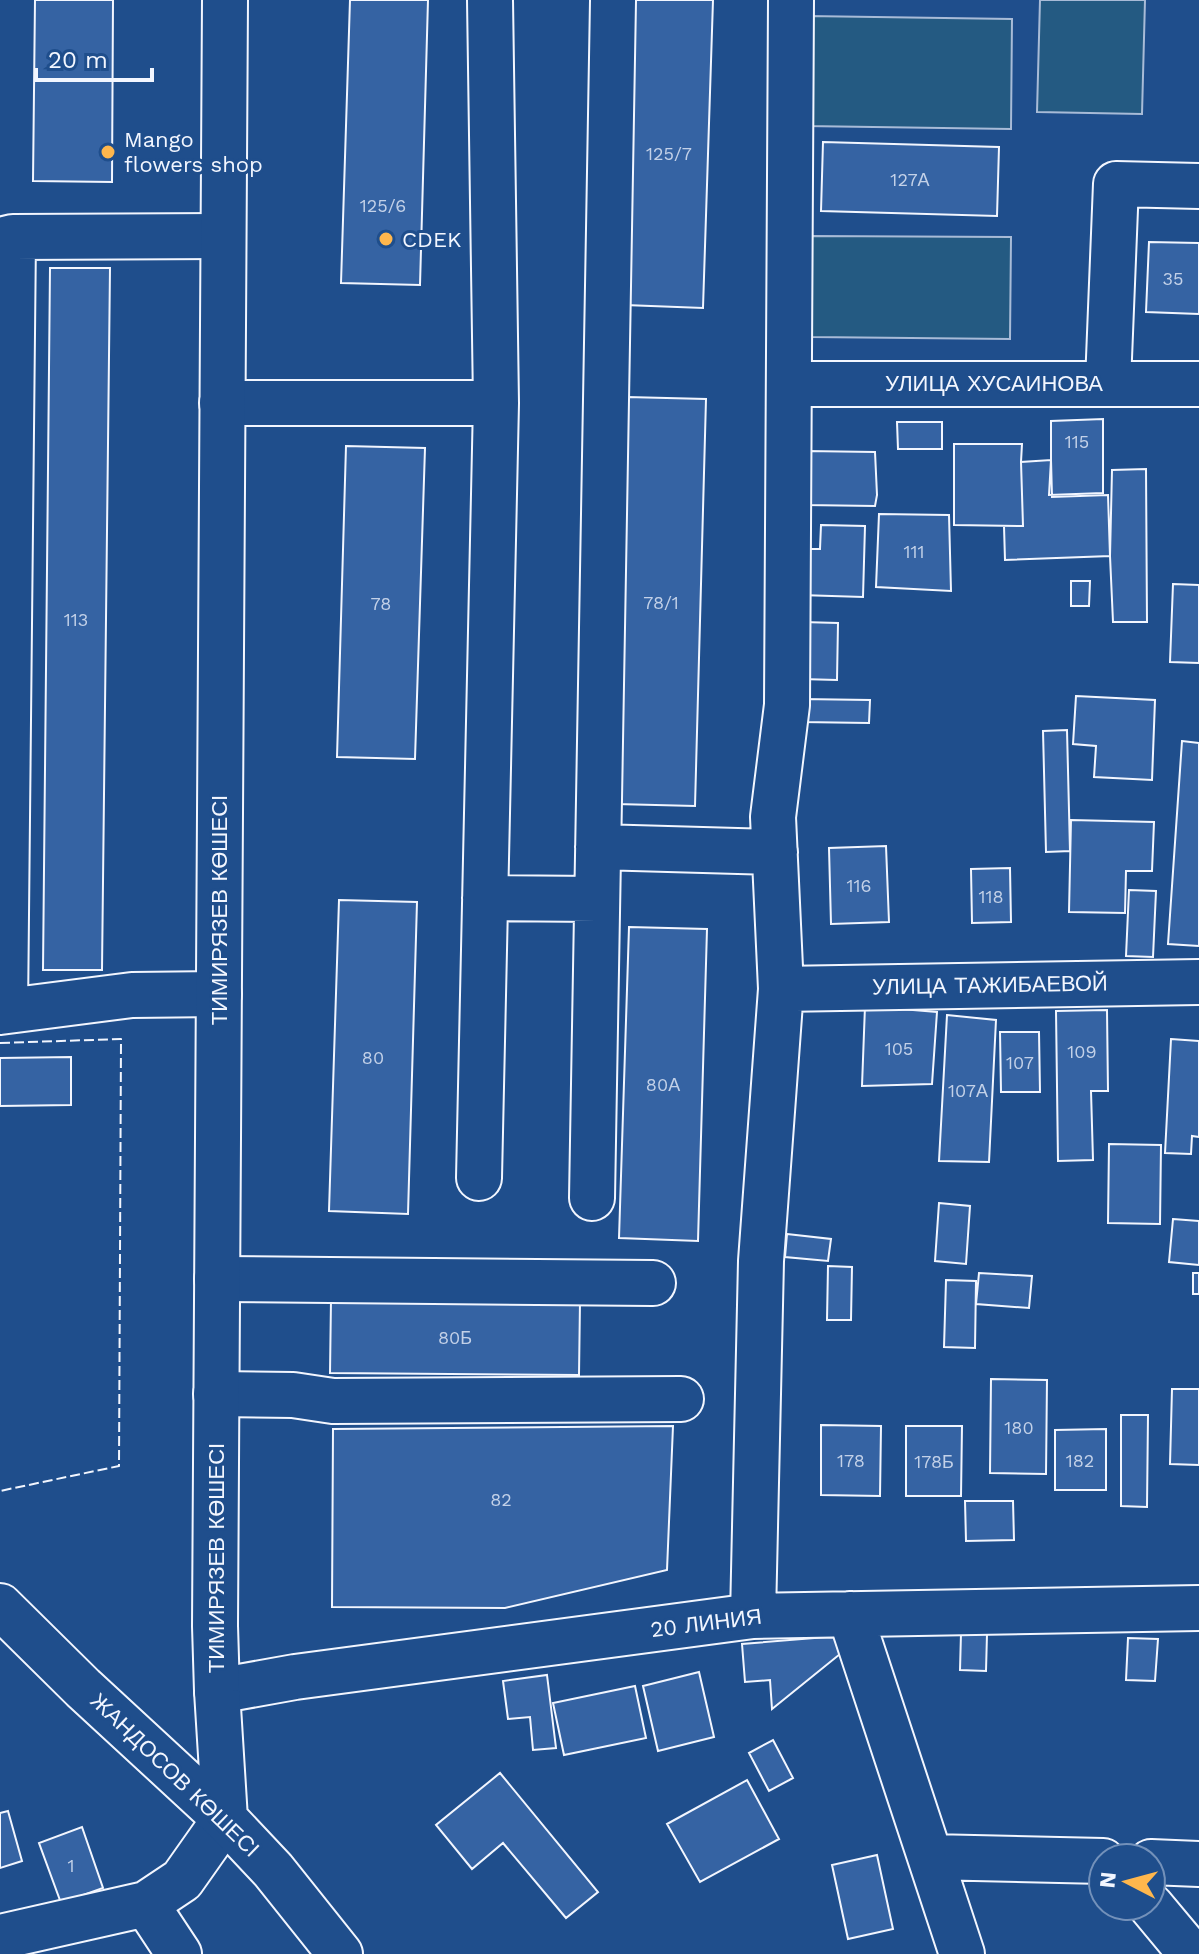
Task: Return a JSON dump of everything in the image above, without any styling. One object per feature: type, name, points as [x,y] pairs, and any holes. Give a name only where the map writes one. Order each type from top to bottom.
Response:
[{"type":"street","name":"ТИМИРЯЗЕВ КӨШЕСІ","points":[[225,0],[215,1626],[225,1819]]},
{"type":"street","points":[[224,71],[258,0]]},
{"type":"street","points":[[479,1178],[496,403],[490,0]]},
{"type":"street","points":[[753,1616],[761,1261],[781,989],[773,817],[787,705],[791,0]]},
{"type":"street","points":[[592,1198],[613,1]]},
{"type":"street","points":[[1108,383],[1116,184],[1199,186]]},
{"type":"street","points":[[219,994],[132,995],[2,1011],[6,238],[223,236]]},
{"type":"street","name":"УЛИЦА ХУСАИНОВА","points":[[789,384],[1199,384]]},
{"type":"street","points":[[222,403],[496,403]]},
{"type":"street","points":[[598,847],[775,852]]},
{"type":"street","points":[[485,898],[597,899]]},
{"type":"street","name":"УЛИЦА ТАЖИБАЕВОЙ","points":[[781,989],[1199,982]]},
{"type":"street","points":[[217,1279],[653,1283]]},
{"type":"street","points":[[216,1394],[293,1395],[333,1401],[681,1399]]},
{"type":"street","name":"ЖАНДОСОВ КӨШЕСІ","points":[[0,1606],[83,1688],[225,1819],[273,1870],[340,1954]]},
{"type":"street","name":"20 ЛИНИЯ","points":[[217,1691],[295,1677],[753,1616],[1199,1608]]},
{"type":"street","points":[[850,1614],[962,1954]]},
{"type":"street","points":[[12,1942],[146,1904],[182,1880],[225,1819]]},
{"type":"street","points":[[930,1857],[1087,1861]]},
{"type":"street","points":[[1167,1863],[1199,1864]]},
{"type":"street","points":[[146,1904],[179,1954]]},
{"type":"street","points":[[1164,1922],[1191,1954]]},
{"type":"shaded area","points":[[1040,0],[1145,0],[1142,114],[1037,112]]},
{"type":"shaded area","points":[[807,16],[1012,19],[1011,129],[805,126]]},
{"type":"shaded area","points":[[812,236],[1011,237],[1010,339],[811,337]]},
{"type":"building","points":[[35,0],[113,0],[112,182],[33,181]]},
{"type":"building","points":[[350,0],[428,0],[420,285],[341,283]]},
{"type":"building","points":[[634,0],[713,0],[703,308],[625,305]]},
{"type":"building","points":[[823,142],[999,147],[997,216],[821,211]]},
{"type":"building","points":[[1149,242],[1199,243],[1199,314],[1146,312]]},
{"type":"building","points":[[50,268],[110,268],[102,970],[43,970]]},
{"type":"building","points":[[627,397],[706,399],[695,806],[616,804]]},
{"type":"building","points":[[1103,419],[1103,493],[1049,495],[1051,421]]},
{"type":"building","points":[[897,422],[942,422],[942,449],[898,449]]},
{"type":"building","points":[[954,444],[1022,444],[1023,526],[954,525]]},
{"type":"building","points":[[346,446],[425,448],[415,759],[337,757]]},
{"type":"building","points":[[806,451],[875,452],[875,506],[805,505]]},
{"type":"building","points":[[1051,460],[1052,497],[1108,495],[1110,556],[1005,560],[1004,526],[1023,526],[1021,462]]},
{"type":"building","points":[[1146,469],[1147,622],[1113,622],[1110,556],[1112,470]]},
{"type":"building","points":[[879,514],[949,515],[951,591],[876,587]]},
{"type":"building","points":[[821,525],[865,526],[863,597],[800,595],[801,549],[820,549]]},
{"type":"building","points":[[1071,581],[1090,581],[1089,606],[1071,606]]},
{"type":"building","points":[[1173,584],[1199,585],[1199,663],[1170,662]]},
{"type":"building","points":[[802,622],[838,623],[837,680],[801,679]]},
{"type":"building","points":[[1076,696],[1155,700],[1152,780],[1094,777],[1096,746],[1073,744]]},
{"type":"building","points":[[801,699],[870,700],[869,723],[801,722]]},
{"type":"building","points":[[1067,730],[1070,851],[1046,852],[1043,731]]},
{"type":"building","points":[[1182,741],[1199,743],[1199,946],[1168,944]]},
{"type":"building","points":[[1071,820],[1154,822],[1152,871],[1126,871],[1125,913],[1069,912]]},
{"type":"building","points":[[886,846],[889,922],[831,924],[829,848]]},
{"type":"building","points":[[1010,868],[1011,922],[972,923],[971,869]]},
{"type":"building","points":[[1129,890],[1156,891],[1153,957],[1126,956]]},
{"type":"building","points":[[339,900],[417,902],[408,1214],[329,1211]]},
{"type":"building","points":[[629,927],[707,929],[698,1241],[619,1238]]},
{"type":"building","points":[[865,1006],[937,1012],[932,1084],[862,1086]]},
{"type":"building","points":[[1107,1010],[1108,1091],[1091,1091],[1093,1160],[1058,1161],[1056,1011]]},
{"type":"building","points":[[947,1015],[996,1020],[989,1162],[939,1161]]},
{"type":"building","points":[[1000,1032],[1039,1032],[1040,1092],[1001,1092]]},
{"type":"building","points":[[1171,1039],[1199,1041],[1199,1137],[1192,1136],[1191,1154],[1165,1153]]},
{"type":"building","points":[[71,1057],[71,1105],[0,1106],[0,1058]]},
{"type":"building","points":[[1109,1144],[1161,1145],[1160,1224],[1108,1223]]},
{"type":"building","points":[[939,1203],[970,1206],[966,1264],[935,1261]]},
{"type":"building","points":[[1173,1219],[1199,1221],[1199,1265],[1169,1262]]},
{"type":"building","points":[[787,1234],[831,1239],[828,1261],[785,1257]]},
{"type":"building","points":[[828,1266],[852,1267],[851,1320],[827,1320]]},
{"type":"building","points":[[979,1273],[1032,1276],[1029,1308],[976,1304]]},
{"type":"building","points":[[1193,1273],[1199,1273],[1199,1294],[1193,1294]]},
{"type":"building","points":[[946,1280],[976,1281],[975,1348],[944,1347]]},
{"type":"building","points":[[331,1299],[580,1301],[579,1375],[330,1373]]},
{"type":"building","points":[[991,1379],[1047,1380],[1046,1474],[990,1473]]},
{"type":"building","points":[[1172,1389],[1199,1389],[1199,1465],[1170,1464]]},
{"type":"building","points":[[1121,1415],[1148,1415],[1147,1507],[1121,1506]]},
{"type":"building","points":[[821,1425],[881,1426],[880,1496],[821,1495]]},
{"type":"building","points":[[673,1426],[667,1570],[505,1608],[332,1607],[333,1429]]},
{"type":"building","points":[[906,1426],[962,1426],[961,1496],[906,1496]]},
{"type":"building","points":[[1106,1429],[1106,1490],[1055,1490],[1055,1430]]},
{"type":"building","points":[[965,1501],[1013,1501],[1014,1540],[966,1541]]},
{"type":"building","points":[[961,1633],[987,1634],[986,1671],[960,1670]]},
{"type":"building","points":[[839,1636],[845,1650],[772,1709],[770,1680],[745,1682],[742,1644]]},
{"type":"building","points":[[1128,1638],[1158,1639],[1155,1681],[1126,1680]]},
{"type":"building","points":[[699,1672],[714,1737],[658,1751],[643,1686]]},
{"type":"building","points":[[547,1675],[556,1748],[533,1750],[530,1717],[508,1719],[503,1681]]},
{"type":"building","points":[[635,1686],[646,1738],[564,1755],[553,1703]]},
{"type":"building","points":[[773,1740],[793,1778],[769,1791],[749,1753]]},
{"type":"building","points":[[500,1773],[598,1892],[566,1918],[503,1843],[472,1869],[436,1825]]},
{"type":"building","points":[[747,1780],[779,1839],[700,1882],[667,1824]]},
{"type":"building","points":[[8,1811],[22,1861],[0,1868],[0,1813]]},
{"type":"building","points":[[82,1827],[103,1888],[61,1903],[39,1843]]},
{"type":"building","points":[[877,1855],[893,1929],[848,1939],[832,1865]]},
{"type":"fence","points":[[0,1043],[121,1039],[119,1466],[0,1491]]},
{"type":"place","name":"Mango flowers shop","points":[[108,152]]},
{"type":"place","name":"CDEK","points":[[386,239]]}]
